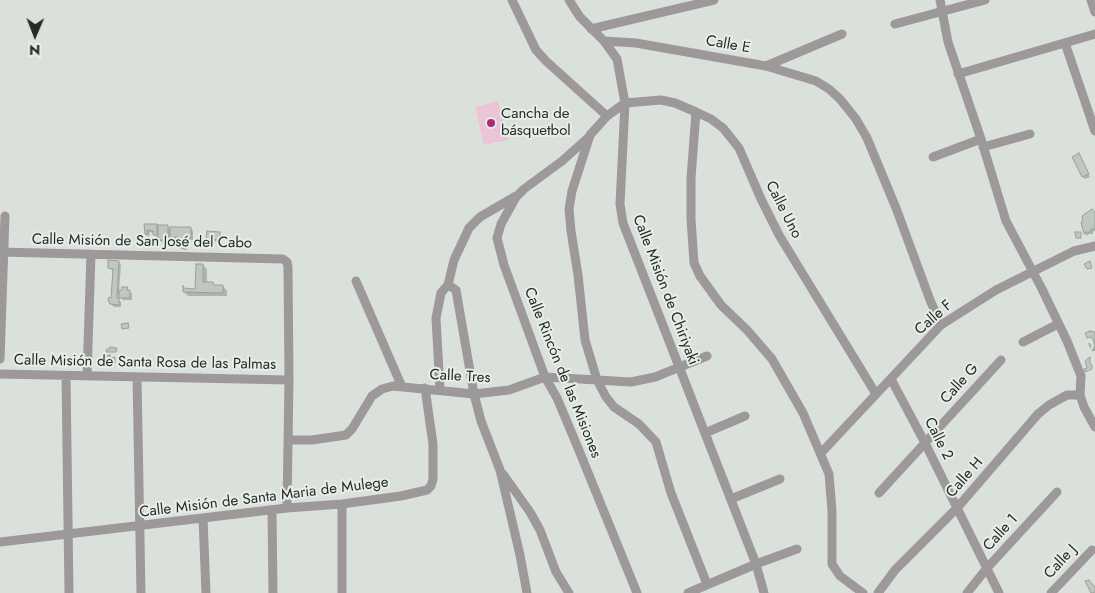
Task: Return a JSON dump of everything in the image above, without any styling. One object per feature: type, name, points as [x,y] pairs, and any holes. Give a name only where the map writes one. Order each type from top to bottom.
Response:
[{"type":"street","points":[[512,0],[536,50],[607,116]]},
{"type":"street","name":"Calle Misión de Chiriyaki","points":[[569,0],[580,17],[612,50],[617,59],[625,103],[621,214],[626,234],[706,433],[756,564],[764,593]]},
{"type":"street","points":[[591,29],[714,0]]},
{"type":"street","points":[[940,0],[948,42],[1006,221],[1058,324],[1081,376],[1080,394],[1084,407],[1095,427]]},
{"type":"street","points":[[895,24],[986,0]]},
{"type":"street","points":[[1091,0],[1095,12]]},
{"type":"street","name":"Calle E","points":[[604,41],[636,43],[766,66],[842,34]]},
{"type":"street","points":[[958,74],[1095,34]]},
{"type":"street","points":[[1065,43],[1095,131]]},
{"type":"street","points":[[766,66],[816,80],[840,99],[856,119],[877,160],[941,325]]},
{"type":"street","name":"Calle Uno","points":[[625,103],[661,100],[674,103],[710,119],[723,128],[739,148],[761,200],[779,235],[876,394]]},
{"type":"street","name":"Calle Rincón de las Misiones","points":[[625,103],[607,116],[562,161],[519,194],[501,224],[498,232],[498,245],[545,377],[557,398],[637,593]]},
{"type":"street","points":[[696,112],[691,178],[693,257],[696,268],[721,305],[747,330],[772,359],[803,412],[829,474],[832,511],[832,564],[840,576],[863,593]]},
{"type":"street","points":[[932,156],[982,143],[1030,134]]},
{"type":"street","points":[[590,135],[572,191],[569,209],[585,340],[597,380],[606,397],[614,407],[639,424],[656,442],[671,493],[707,584]]},
{"type":"street","points":[[440,390],[436,318],[441,293],[448,285],[454,260],[469,228],[480,217],[519,194]]},
{"type":"street","points":[[0,359],[2,252],[6,216]]},
{"type":"street","name":"Calle F","points":[[821,453],[941,325],[996,290],[1074,251],[1095,246]]},
{"type":"street","name":"Calle Misión de San José del Cabo","points":[[2,252],[283,259],[287,262],[288,268],[289,380]]},
{"type":"street","points":[[87,376],[91,254]]},
{"type":"street","points":[[356,281],[402,386]]},
{"type":"street","points":[[448,285],[456,290],[474,394],[484,428],[500,470],[520,554],[527,593]]},
{"type":"street","points":[[1022,342],[1058,324]]},
{"type":"street","name":"Calle Tres","points":[[288,440],[312,440],[346,435],[352,429],[372,396],[382,388],[402,386],[474,394],[509,390],[545,377],[631,382],[642,380],[707,356]]},
{"type":"street","name":"Calle G","points":[[879,493],[1001,360]]},
{"type":"street","name":"Calle Misión de Santa Rosa de las Palmas","points":[[0,374],[289,380]]},
{"type":"street","points":[[66,376],[69,593]]},
{"type":"street","points":[[137,377],[141,593]]},
{"type":"street","name":"Calle 2","points":[[891,379],[926,443],[999,593]]},
{"type":"street","points":[[286,508],[289,380]]},
{"type":"street","name":"Calle Misión de Santa Maria de Mulege","points":[[0,542],[286,508],[342,504],[401,496],[427,490],[431,486],[433,479],[433,444],[425,388]]},
{"type":"street","name":"Calle H","points":[[878,593],[895,570],[957,508],[1038,414],[1067,395],[1080,394]]},
{"type":"street","points":[[706,433],[745,416]]},
{"type":"street","points":[[500,470],[530,512],[540,530],[556,572],[569,593]]},
{"type":"street","points":[[731,499],[780,479]]},
{"type":"street","name":"Calle 1","points":[[968,593],[987,568],[1057,492]]},
{"type":"street","points":[[342,504],[342,593]]},
{"type":"street","points":[[272,510],[273,593]]},
{"type":"street","points":[[203,518],[206,593]]},
{"type":"street","points":[[688,593],[797,549]]},
{"type":"street","name":"Calle J","points":[[1051,593],[1092,550]]},
{"type":"shaded area","name":"Cancha de básquetbol","points":[[498,101],[508,140],[484,145],[475,107]]},
{"type":"building","points":[[1079,153],[1089,174],[1082,177],[1072,157]]},
{"type":"building","points":[[1092,209],[1095,212],[1095,229],[1091,229],[1091,232],[1084,234],[1081,222],[1083,221],[1082,216]]},
{"type":"building","points":[[144,224],[157,224],[157,235],[153,235],[153,231],[147,230],[147,235],[145,234]]},
{"type":"building","points":[[158,225],[168,225],[168,240],[158,240]]},
{"type":"building","points":[[170,227],[191,227],[191,238],[185,238],[185,248],[180,248],[180,239],[177,239],[177,237],[170,239]]},
{"type":"building","points":[[207,231],[220,232],[220,240],[206,239]]},
{"type":"building","points":[[1075,232],[1081,232],[1081,238],[1076,238]]},
{"type":"building","points":[[108,260],[119,261],[117,298],[119,298],[119,305],[110,304],[108,300],[109,297],[111,298],[113,269],[108,268]]},
{"type":"building","points":[[1090,261],[1092,268],[1087,269],[1084,264]]},
{"type":"building","points":[[196,264],[203,264],[203,282],[223,285],[223,293],[183,292],[183,288],[195,289]]},
{"type":"building","points":[[122,287],[128,287],[127,290],[130,290],[130,298],[119,298],[119,290],[122,290]]},
{"type":"building","points":[[128,323],[129,328],[122,329],[121,324]]},
{"type":"building","points":[[1095,332],[1095,346],[1092,337],[1087,338],[1085,333]]},
{"type":"building","points":[[110,347],[117,348],[116,352],[106,352]]},
{"type":"building","points":[[110,355],[110,358],[115,357],[115,363],[106,362],[106,356]]},
{"type":"building","points":[[1090,357],[1092,369],[1085,372],[1084,369],[1087,368],[1085,361]]},
{"type":"building","points":[[1089,580],[1095,587],[1095,592],[1093,593],[1091,593],[1085,581]]},
{"type":"place","name":"Cancha de básquetbol","points":[[491,123]]}]
